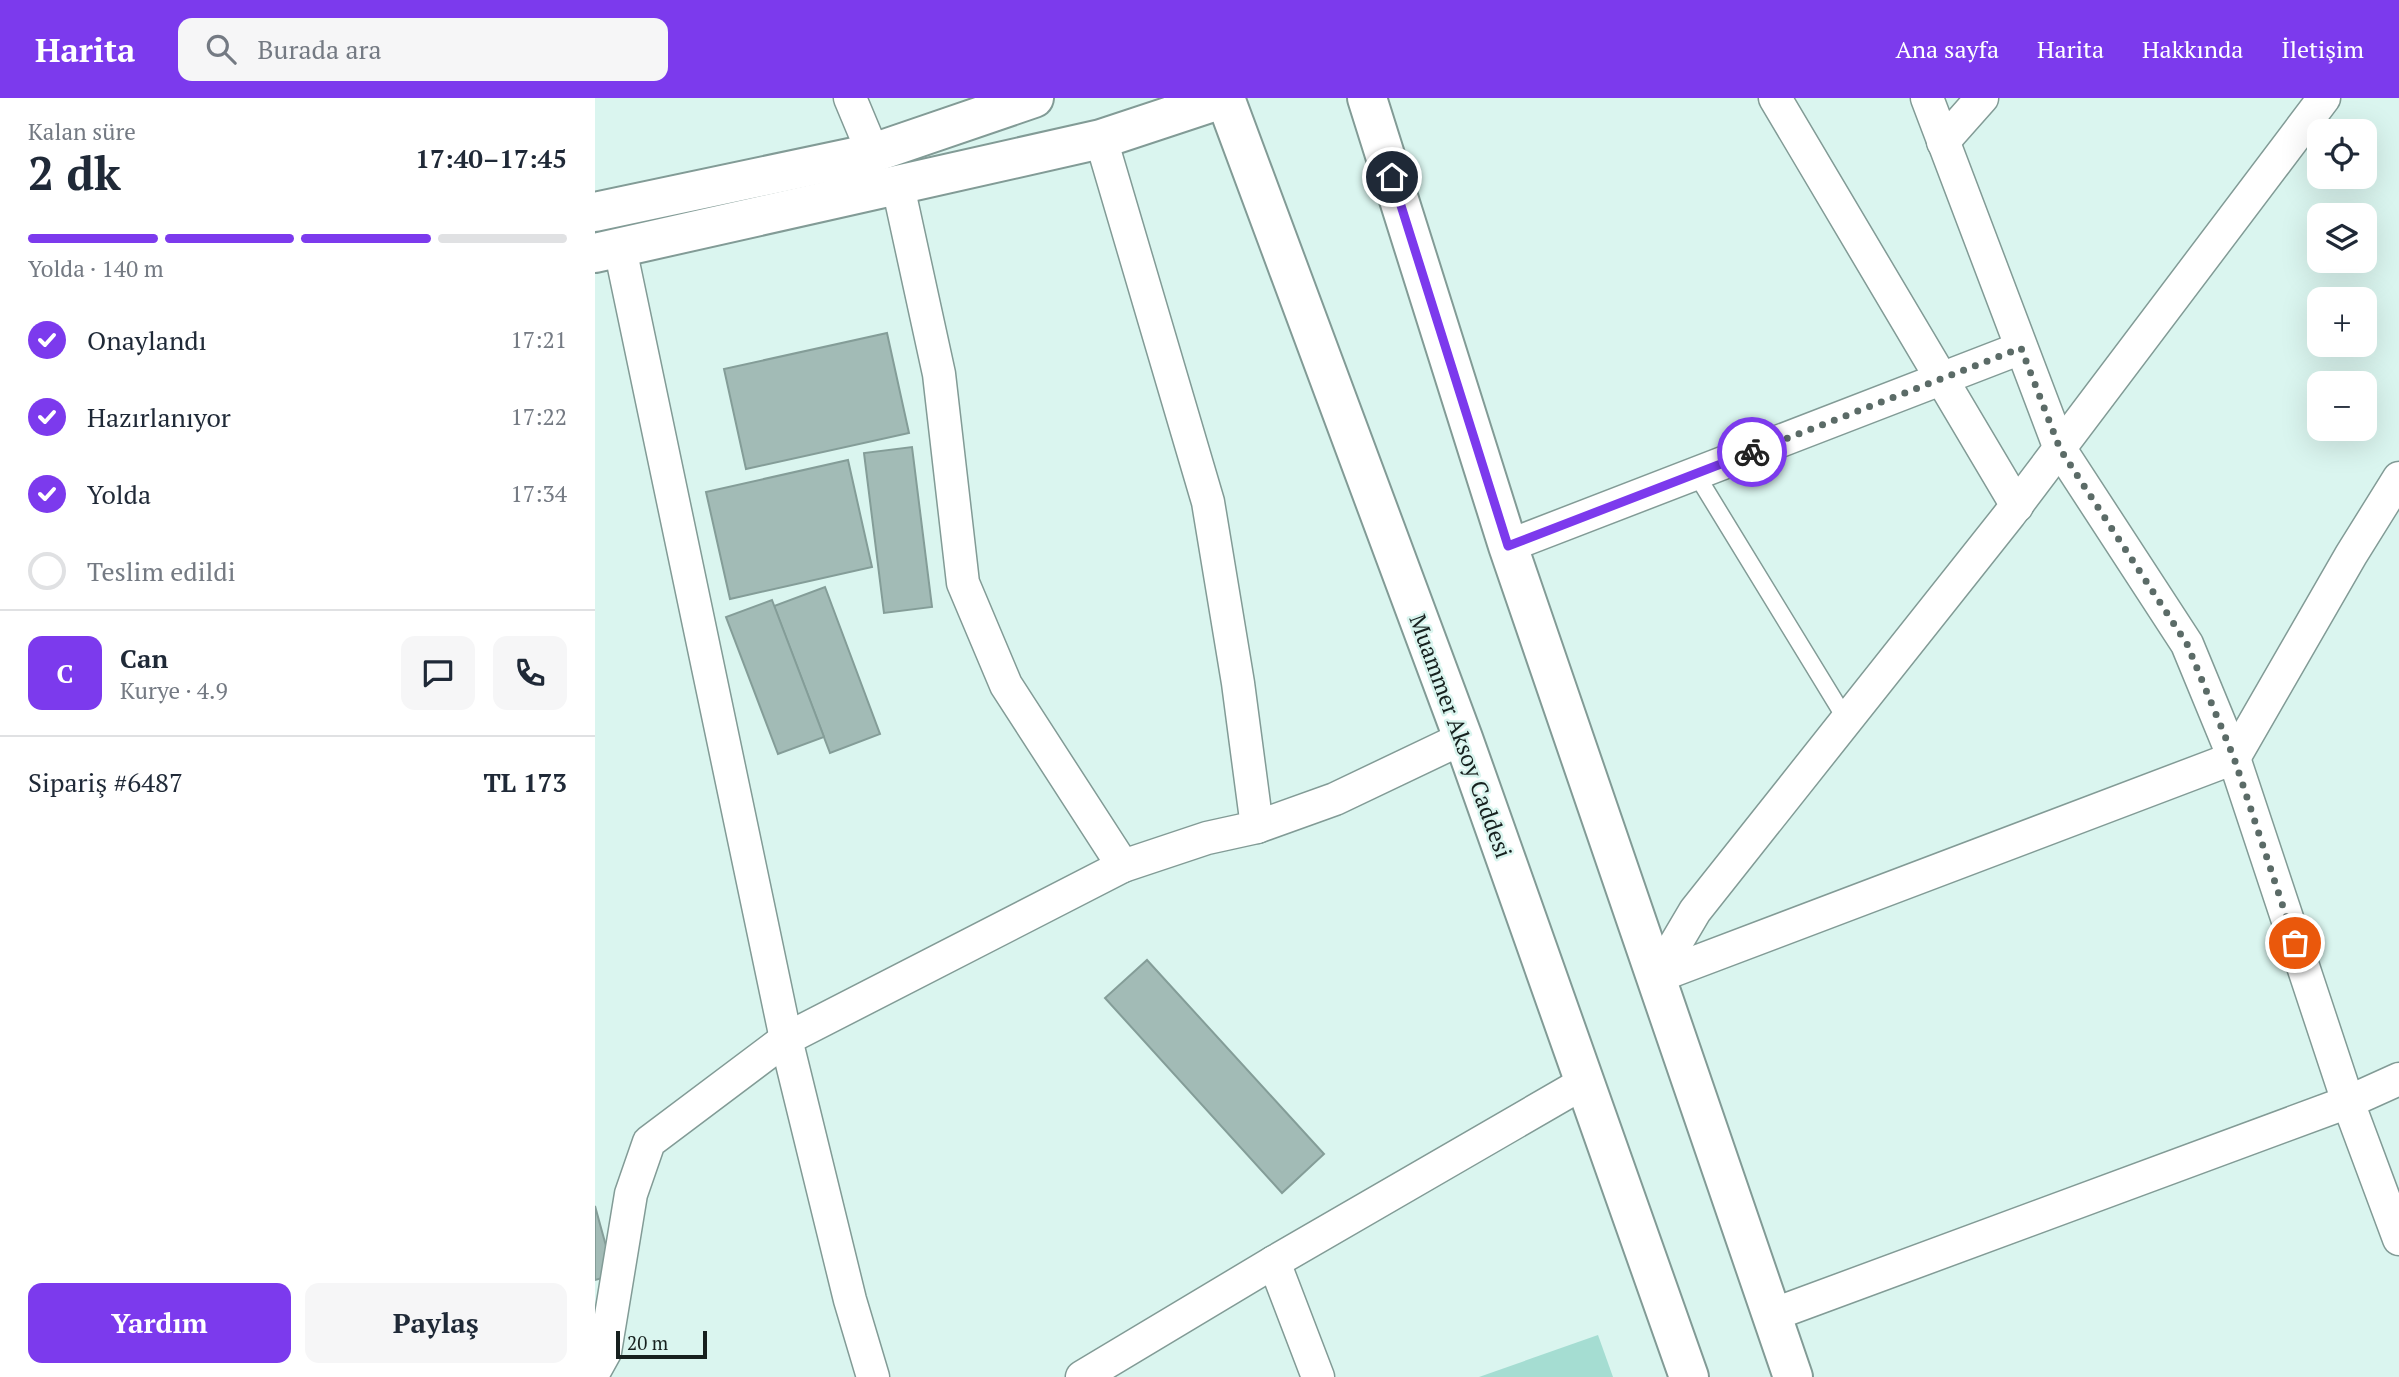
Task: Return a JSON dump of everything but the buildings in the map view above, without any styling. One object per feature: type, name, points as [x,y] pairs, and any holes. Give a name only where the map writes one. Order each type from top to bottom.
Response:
[{"type":"main road","points":[[595,212],[873,153],[1034,98]]},
{"type":"main road","points":[[607,251],[1101,139],[1225,98]]},
{"type":"main road","name":"Muammer Aksoy Caddesi","points":[[1225,98],[1463,738],[1689,1377]]},
{"type":"main road","points":[[1367,98],[1508,546],[1793,1377]]},
{"type":"street","points":[[850,98],[873,153]]},
{"type":"street","points":[[1775,98],[2017,506]]},
{"type":"street","points":[[1927,98],[2060,449],[2187,644],[2234,758],[2348,1102],[2399,1239]]},
{"type":"street","points":[[1943,142],[1982,98]]},
{"type":"street","points":[[1656,977],[1696,911],[2017,506],[2324,98]]},
{"type":"street","points":[[1101,139],[1208,502],[1238,683],[1257,827]]},
{"type":"street","points":[[898,186],[939,374],[963,583],[1006,685],[1123,866]]},
{"type":"street","points":[[607,251],[786,1039],[850,1300],[873,1377]]},
{"type":"street","points":[[1508,546],[2021,348]]},
{"type":"street","points":[[1656,977],[2234,758],[2351,555],[2399,478]]},
{"type":"street","points":[[595,1370],[605,1352],[631,1194],[649,1142],[786,1039],[1123,866],[1207,838],[1257,827],[1335,799],[1463,738]]},
{"type":"street","points":[[1772,1315],[2348,1102],[2399,1079]]},
{"type":"street","points":[[1082,1377],[1274,1262],[1585,1083]]},
{"type":"street","points":[[1274,1262],[1318,1377]]},
{"type":"lane","points":[[1696,474],[1847,721]]},
{"type":"green space","points":[[1598,1335],[1613,1377],[1479,1377]]},
{"type":"way so far","points":[[1752,452],[2021,348],[2060,449],[2187,644],[2234,758],[2295,943]]},
{"type":"route","points":[[1392,177],[1508,546],[1752,452]]}]
